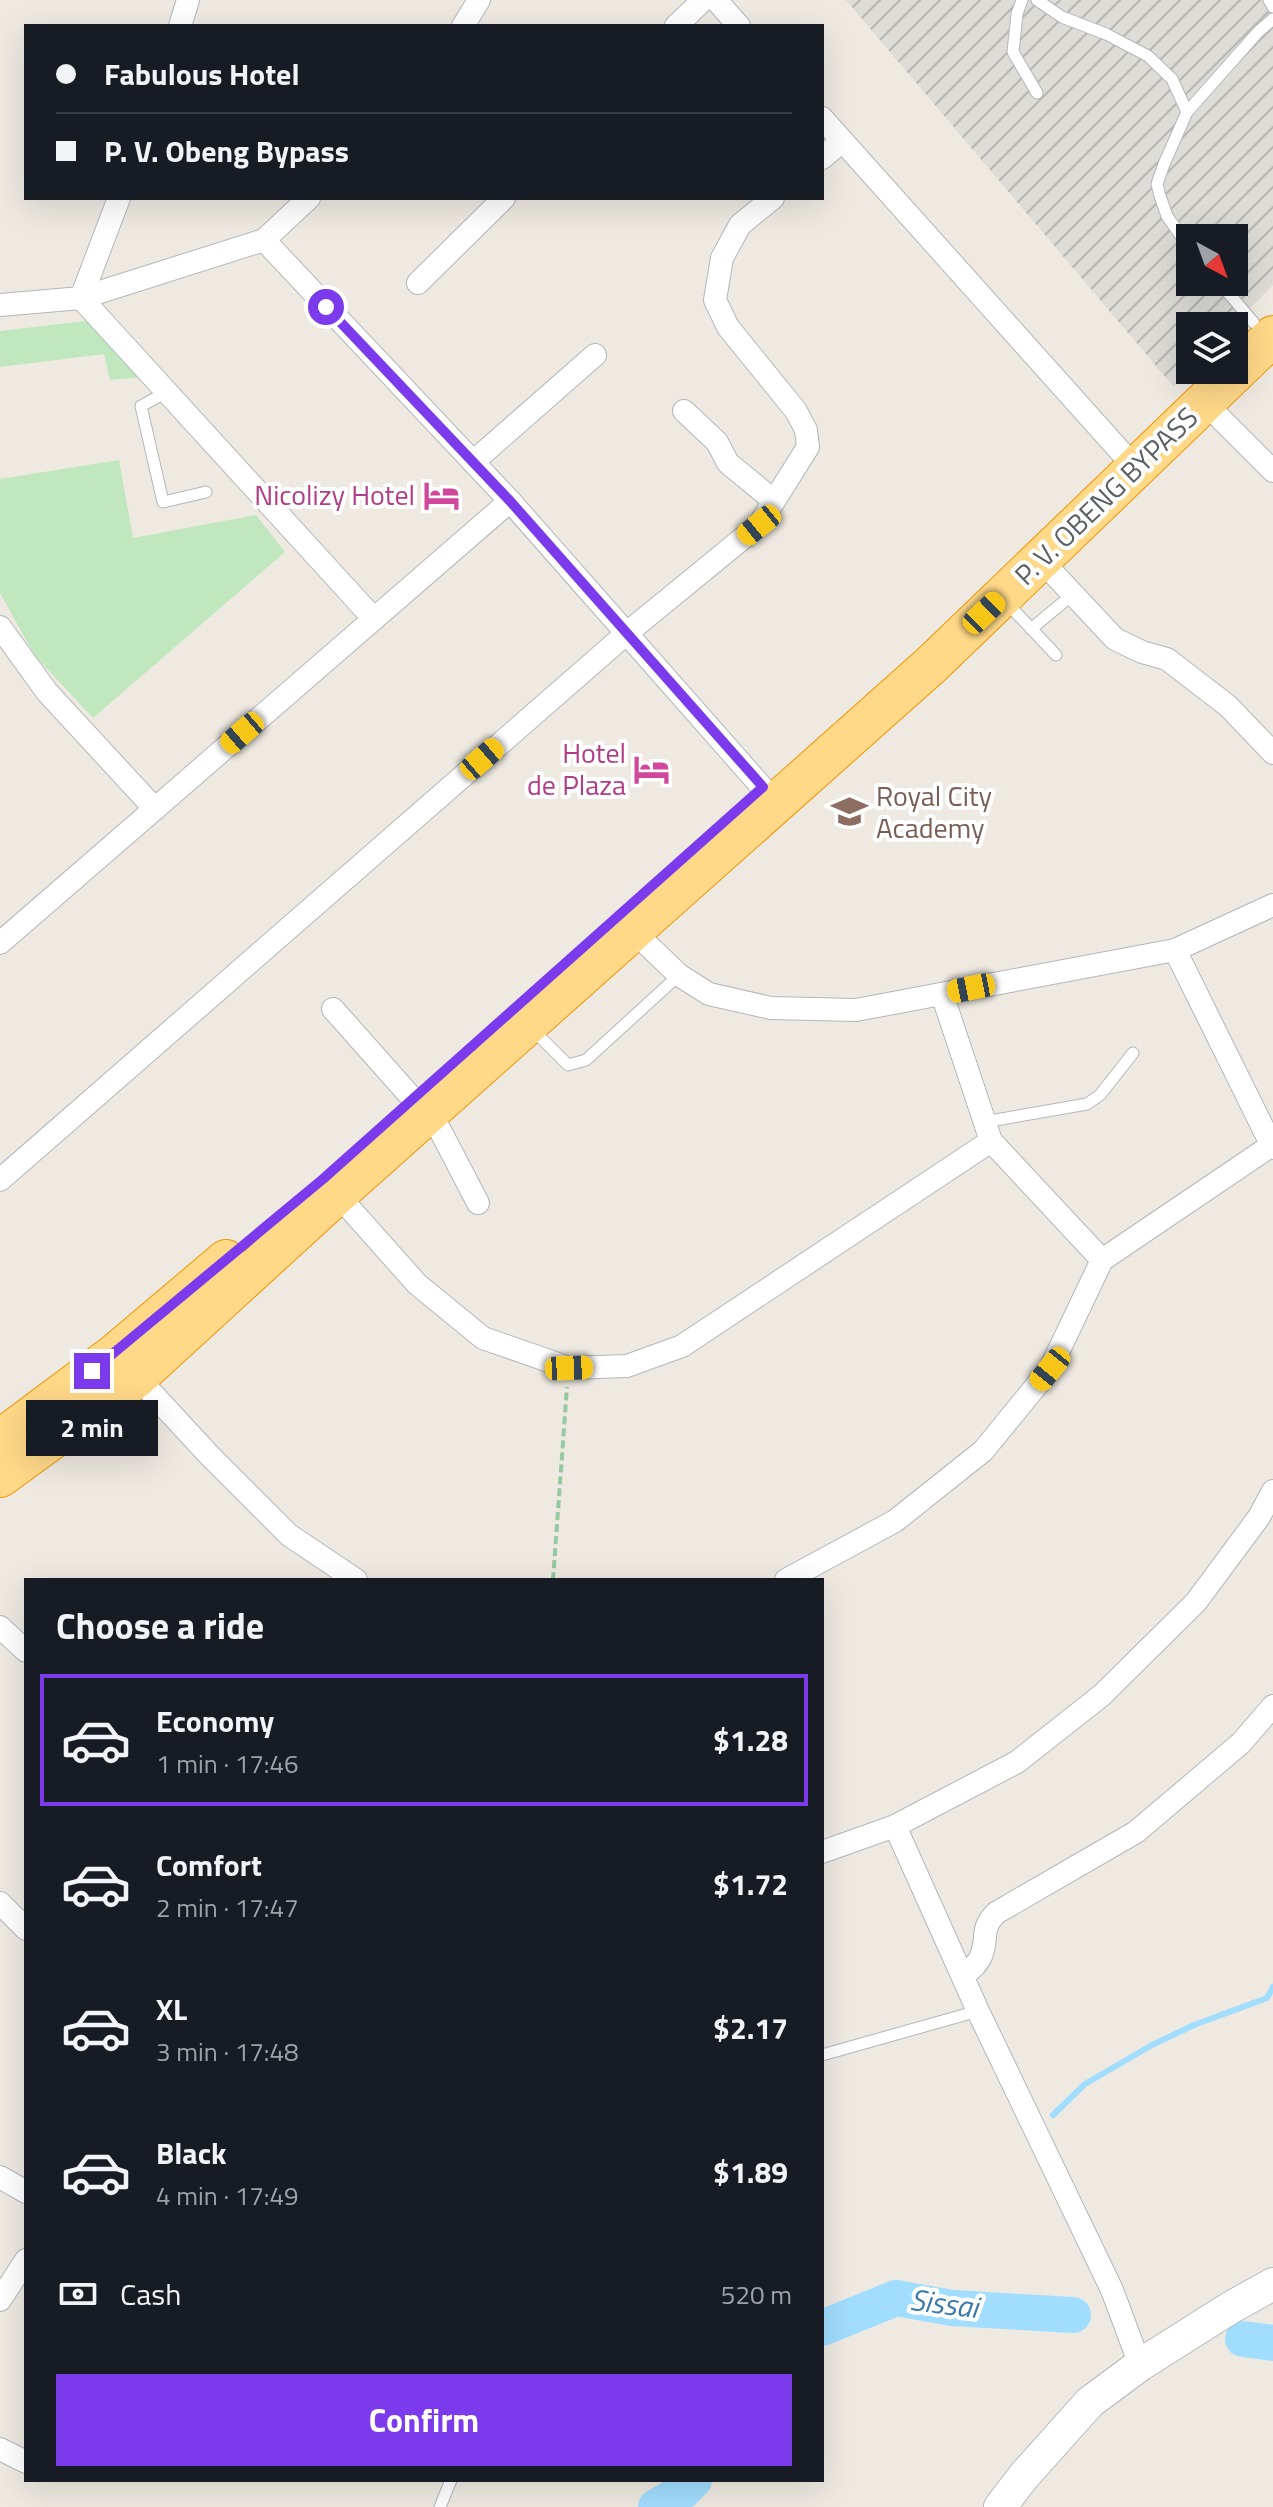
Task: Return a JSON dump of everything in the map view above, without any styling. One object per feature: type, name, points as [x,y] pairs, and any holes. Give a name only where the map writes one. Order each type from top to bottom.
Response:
[{"type":"highway","name":"P. V. OBENG BYPASS","points":[[0,1477],[137,1377],[337,1194],[421,1105],[769,795],[931,665],[1040,559],[1259,327]]},
{"type":"highway","name":"P. V. OBENG BYPASS","points":[[0,1440],[115,1354],[323,1179],[528,1024],[632,930],[1121,452],[1205,386]]},
{"type":"street","points":[[181,24],[188,0]]},
{"type":"street","points":[[464,24],[479,0]]},
{"type":"street","points":[[678,24],[703,0]]},
{"type":"street","points":[[716,0],[737,24]]},
{"type":"street","points":[[824,120],[1121,452]]},
{"type":"street","points":[[824,156],[842,141]]},
{"type":"street","points":[[81,298],[118,200]]},
{"type":"street","points":[[0,305],[81,298],[264,240],[307,200]]},
{"type":"street","points":[[418,283],[502,200]]},
{"type":"street","points":[[0,1180],[627,633],[759,525],[808,447],[806,430],[796,411],[728,327],[715,300],[722,258],[740,225],[771,200]]},
{"type":"street","points":[[264,240],[510,501],[769,795]]},
{"type":"street","points":[[81,298],[374,619]]},
{"type":"street","points":[[473,462],[595,355]]},
{"type":"street","points":[[1205,386],[1273,471]]},
{"type":"street","points":[[684,411],[717,442],[728,463],[773,500]]},
{"type":"street","points":[[0,943],[510,501]]},
{"type":"street","points":[[1040,559],[1115,639],[1142,652],[1167,659],[1228,706],[1273,753]]},
{"type":"street","points":[[0,627],[47,692],[155,809]]},
{"type":"street","points":[[632,930],[679,975],[709,994],[771,1008],[856,1010],[1175,950],[1273,905]]},
{"type":"street","points":[[790,1578],[895,1521],[983,1451],[1050,1369],[1102,1260],[1272,1146],[1175,950]]},
{"type":"street","points":[[942,994],[988,1131],[1102,1260]]},
{"type":"street","points":[[333,1009],[421,1105],[478,1203]]},
{"type":"street","points":[[337,1194],[417,1284],[483,1338],[569,1368],[627,1366],[682,1346],[988,1131]]},
{"type":"street","points":[[137,1377],[289,1535],[353,1578]]},
{"type":"street","points":[[824,1851],[895,1826],[1017,1762],[1102,1695],[1196,1602],[1259,1517],[1273,1491]]},
{"type":"street","points":[[0,1627],[24,1649]]},
{"type":"street","points":[[963,1976],[982,1954],[983,1935],[996,1913],[1136,1832],[1241,1743],[1273,1706]]},
{"type":"street","points":[[895,1826],[978,2011],[1112,2290],[1140,2365]]},
{"type":"street","points":[[0,1903],[24,1927]]},
{"type":"street","points":[[0,2177],[24,2191]]},
{"type":"street","points":[[0,2300],[24,2263]]},
{"type":"street","points":[[1000,2507],[1090,2402],[1140,2365],[1273,2284]]},
{"type":"street","points":[[0,2449],[24,2461]]},
{"type":"lane","points":[[1022,0],[1017,14],[1013,52],[1037,93]]},
{"type":"lane","points":[[1037,0],[1062,17],[1106,34],[1148,56],[1172,79],[1187,112]]},
{"type":"lane","points":[[1269,0],[1273,7]]},
{"type":"lane","points":[[1176,229],[1167,216],[1157,184],[1187,112],[1273,19]]},
{"type":"lane","points":[[1231,296],[1259,327]]},
{"type":"lane","points":[[167,392],[141,406],[163,502],[206,492]]},
{"type":"lane","points":[[1031,629],[1073,594]]},
{"type":"lane","points":[[1001,596],[1056,655]]},
{"type":"lane","points":[[528,1024],[568,1065],[586,1060],[679,975]]},
{"type":"lane","points":[[988,1131],[1087,1104],[1100,1095],[1133,1053]]},
{"type":"lane","points":[[824,2054],[978,2011]]},
{"type":"lane","points":[[440,2507],[450,2482]]},
{"type":"path","points":[[553,1578],[569,1368]]},
{"type":"shaded area","points":[[846,0],[1273,0],[1273,285],[1246,312],[1176,312],[1176,383],[1173,386]]},
{"type":"green space","points":[[85,321],[113,337],[142,377],[110,380],[104,354],[0,367],[0,331]]},
{"type":"green space","points":[[119,460],[133,538],[256,515],[285,552],[93,718],[35,656],[0,593],[0,479]]},
{"type":"waterway","points":[[1053,2115],[1085,2084],[1152,2045],[1194,2025],[1267,1998],[1273,1987]]},
{"type":"waterway","name":"Sissai","points":[[824,2327],[896,2298],[952,2308],[1073,2315]]},
{"type":"waterway","points":[[1243,2339],[1273,2343]]},
{"type":"waterway","name":"Sissai","points":[[656,2507],[692,2482]]},
{"type":"place","name":"Nicolizy Hotel","points":[[441,495]]},
{"type":"place","name":"Hotel de Plaza","points":[[652,769]]},
{"type":"place","name":"Royal City Academy","points":[[850,812]]},
{"type":"route","points":[[92,1371],[323,1179],[763,787],[510,501],[326,307]]}]
